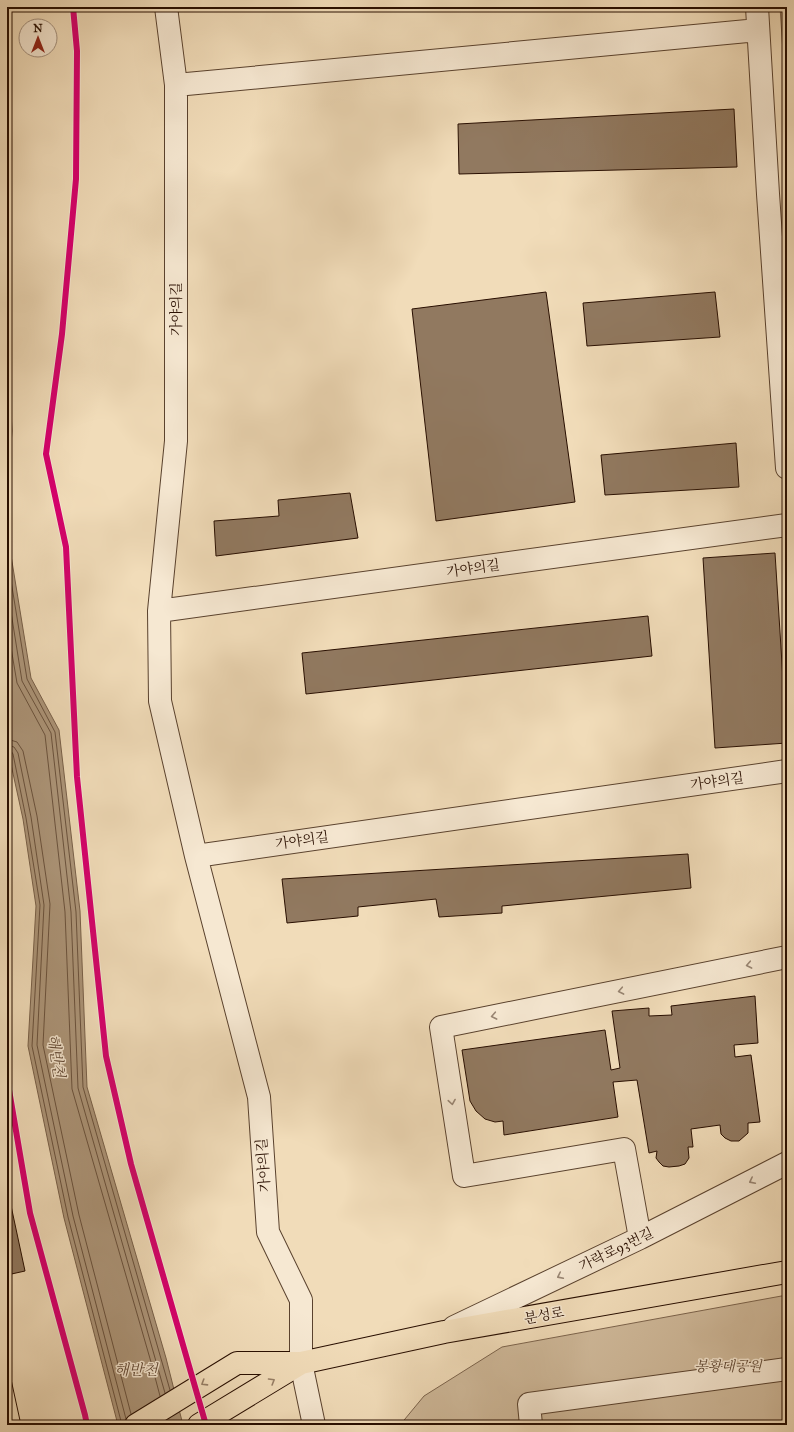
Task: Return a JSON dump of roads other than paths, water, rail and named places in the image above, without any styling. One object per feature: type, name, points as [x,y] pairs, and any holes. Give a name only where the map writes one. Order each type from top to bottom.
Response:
[{"type":"main road","name":"분성로","points":[[136,1425],[237,1363],[301,1363],[444,1332],[787,1272]]},
{"type":"main road","name":"분성로","points":[[199,1425],[301,1363]]},
{"type":"street","name":"가야의길","points":[[166,7],[176,85],[176,441],[159,611],[160,701],[196,856],[259,1097],[268,1232],[301,1300],[301,1363],[314,1425]]},
{"type":"street","points":[[758,7],[758,30],[768,194],[787,468]]},
{"type":"street","points":[[176,85],[758,30]]},
{"type":"street","name":"가야의길","points":[[159,611],[787,525]]},
{"type":"street","name":"가야의길","points":[[196,856],[787,771]]},
{"type":"street","points":[[640,1238],[624,1149],[464,1176],[441,1027],[787,957]]},
{"type":"street","name":"가락로93번길","points":[[444,1332],[640,1238],[787,1163]]},
{"type":"street","points":[[531,1425],[529,1404],[787,1369]]},
{"type":"water","points":[[7,331],[12,431],[7,499]]},
{"type":"water","name":"해반천","points":[[7,531],[31,678],[59,730],[80,911],[87,1087],[166,1358],[183,1425],[118,1425],[64,1218],[28,1046],[36,906],[23,819],[7,746]]},
{"type":"tram line","points":[[7,1361],[21,1425]]},
{"type":"tram line","points":[[7,1416],[9,1425]]},
{"type":"park label","name":"봉황대공원","points":[[728,1366]]}]
